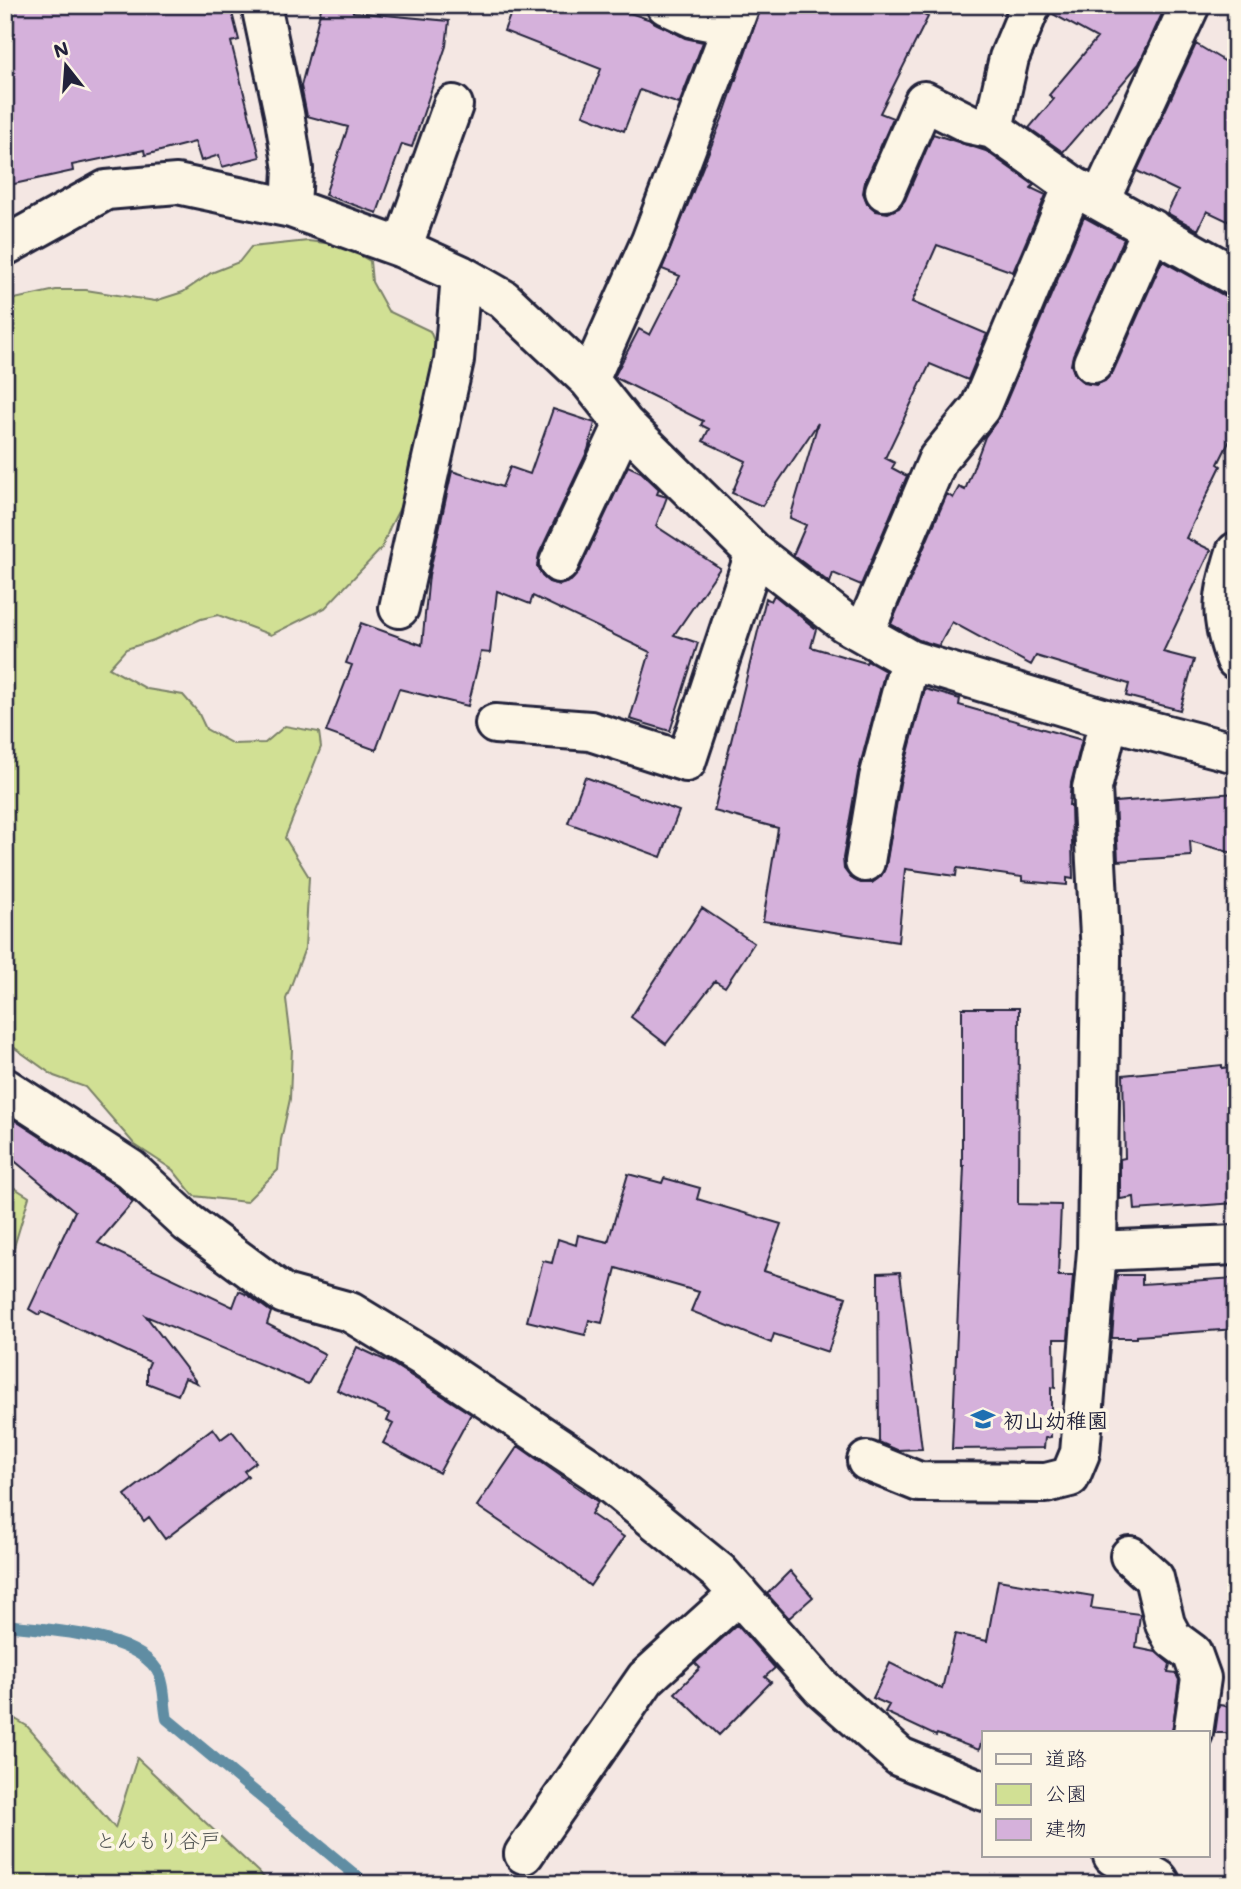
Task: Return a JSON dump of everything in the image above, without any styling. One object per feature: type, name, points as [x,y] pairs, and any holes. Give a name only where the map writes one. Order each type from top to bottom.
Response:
[{"type":"street","points":[[261,5],[293,169],[291,208]]},
{"type":"street","points":[[589,380],[651,241],[735,15],[694,18],[666,5]]},
{"type":"street","points":[[993,128],[1009,58],[1031,5]]},
{"type":"street","points":[[864,633],[938,459],[980,408],[1086,193],[1190,5]]},
{"type":"street","points":[[885,191],[924,101],[970,124],[993,128],[1086,193],[1236,277]]},
{"type":"street","points":[[401,248],[453,105]]},
{"type":"street","points":[[5,246],[106,190],[177,184],[291,208],[401,248],[461,275],[503,299],[589,380],[624,424],[755,553],[845,623],[910,660],[1109,720],[1236,753]]},
{"type":"street","points":[[1093,363],[1152,229]]},
{"type":"street","points":[[399,608],[454,360],[461,275]]},
{"type":"street","points":[[559,563],[624,424]]},
{"type":"street","points":[[1236,552],[1225,632],[1236,660]]},
{"type":"street","points":[[495,724],[590,731],[685,762],[755,553]]},
{"type":"street","points":[[865,862],[879,778],[910,660]]},
{"type":"street","points":[[867,1461],[919,1482],[1046,1483],[1070,1477],[1080,1453],[1097,1251],[1101,955],[1092,788],[1109,720]]},
{"type":"street","points":[[5,1088],[130,1169],[188,1223],[284,1294],[350,1312],[427,1359],[596,1472],[719,1572],[821,1687],[900,1757],[982,1790]]},
{"type":"street","points":[[1097,1251],[1236,1245]]},
{"type":"street","points":[[1130,1556],[1154,1578],[1165,1624],[1173,1639],[1192,1653],[1201,1678],[1193,1731]]},
{"type":"street","points":[[524,1854],[646,1678],[739,1594]]},
{"type":"street","points":[[1116,1857],[1161,1873]]},
{"type":"green space","points":[[308,241],[342,245],[370,261],[372,282],[388,311],[430,331],[440,355],[409,464],[405,498],[382,548],[325,608],[271,635],[218,615],[201,619],[126,649],[109,668],[147,689],[183,695],[198,712],[206,729],[233,744],[265,743],[285,726],[319,732],[321,747],[285,838],[309,877],[305,948],[286,999],[292,1048],[290,1099],[278,1170],[246,1202],[194,1196],[173,1170],[135,1145],[85,1087],[54,1076],[5,1041],[5,934],[13,868],[5,836],[5,301],[56,290],[86,290],[155,301],[183,292],[211,273],[239,262],[251,247]]},
{"type":"green space","points":[[5,1182],[29,1197],[5,1277]]},
{"type":"green space","name":"とんもり谷戸","points":[[5,1713],[27,1726],[115,1828],[137,1758],[271,1884],[5,1884]]},
{"type":"building","points":[[5,5],[230,5],[239,40],[231,42],[260,157],[222,167],[219,155],[201,161],[195,142],[145,155],[144,150],[72,165],[73,171],[5,186]]},
{"type":"building","points":[[322,5],[352,5],[353,12],[449,21],[446,46],[412,147],[402,144],[377,213],[325,195],[348,127],[307,116],[301,86]]},
{"type":"building","points":[[514,5],[606,5],[651,20],[685,38],[703,42],[679,104],[640,90],[624,131],[583,115],[601,69],[504,31]]},
{"type":"building","points":[[762,5],[904,5],[928,17],[880,113],[893,118],[865,182],[863,193],[867,203],[876,211],[888,213],[899,208],[905,200],[933,134],[986,151],[1034,185],[1031,188],[1046,195],[1013,272],[937,245],[912,302],[987,334],[968,380],[930,364],[885,458],[895,463],[892,468],[907,476],[861,585],[833,573],[830,583],[793,555],[806,525],[790,518],[818,423],[762,506],[732,493],[746,461],[703,441],[709,429],[701,425],[703,421],[614,377],[639,329],[650,335],[680,276],[662,269],[722,119]]},
{"type":"building","points":[[1052,5],[1166,5],[1139,64],[1063,152],[1029,128],[1054,99],[1049,95],[1097,38],[1051,13]]},
{"type":"building","points":[[1196,44],[1236,68],[1236,225],[1207,211],[1198,230],[1167,213],[1178,191],[1137,171]]},
{"type":"building","points":[[1084,217],[1124,239],[1073,355],[1071,365],[1075,375],[1084,383],[1096,385],[1105,381],[1113,372],[1162,261],[1225,296],[1236,299],[1236,428],[1186,538],[1211,550],[1163,652],[1194,660],[1180,710],[1126,696],[1129,684],[1036,656],[1031,665],[952,622],[939,646],[919,640],[891,624],[947,494],[953,498],[959,487],[965,490],[985,437],[1000,416]]},
{"type":"building","points":[[553,409],[595,423],[588,450],[539,554],[537,566],[542,576],[549,582],[560,585],[571,581],[578,573],[628,466],[641,472],[659,489],[657,494],[667,497],[656,526],[720,568],[674,635],[698,643],[670,731],[630,719],[650,652],[533,596],[530,604],[497,591],[490,653],[481,652],[468,706],[399,689],[376,750],[326,732],[352,665],[346,663],[361,623],[422,645],[429,575],[452,471],[502,487],[510,467],[530,474]]},
{"type":"building","points":[[774,595],[816,629],[811,647],[866,663],[867,661],[885,671],[858,773],[843,858],[844,869],[851,878],[861,883],[872,883],[881,876],[886,866],[900,783],[925,689],[960,699],[959,705],[1082,740],[1071,783],[1069,805],[1073,879],[1067,878],[1067,885],[1022,881],[1022,877],[957,868],[956,876],[905,869],[898,942],[763,921],[778,828],[714,811],[766,598],[771,601]]},
{"type":"building","points":[[585,777],[679,811],[661,857],[568,823]]},
{"type":"building","points":[[1236,793],[1236,854],[1190,841],[1191,856],[1118,861],[1115,802]]},
{"type":"building","points":[[702,908],[754,943],[725,987],[715,981],[666,1044],[631,1017]]},
{"type":"building","points":[[962,1008],[1019,1008],[1018,1204],[1061,1205],[1058,1276],[1073,1276],[1068,1339],[1054,1339],[1055,1388],[1051,1387],[1051,1437],[1045,1438],[1044,1448],[952,1449],[964,1166]]},
{"type":"building","points":[[1222,1065],[1222,1068],[1236,1066],[1236,1203],[1135,1210],[1134,1197],[1120,1199],[1120,1159],[1125,1158],[1123,1075]]},
{"type":"building","points":[[5,1114],[116,1186],[133,1202],[98,1243],[233,1307],[239,1291],[248,1295],[271,1312],[267,1324],[325,1354],[308,1384],[146,1316],[197,1383],[185,1378],[178,1395],[147,1383],[150,1362],[42,1312],[39,1315],[29,1309],[75,1211],[5,1153]]},
{"type":"building","points":[[628,1174],[662,1183],[664,1178],[700,1188],[697,1199],[781,1224],[764,1271],[846,1297],[828,1352],[774,1334],[771,1343],[691,1311],[699,1292],[616,1268],[602,1323],[589,1320],[585,1335],[527,1321],[543,1261],[552,1263],[558,1239],[576,1245],[578,1235],[608,1242]]},
{"type":"building","points":[[900,1272],[922,1449],[897,1450],[879,1442],[878,1273]]},
{"type":"building","points":[[1117,1275],[1142,1275],[1142,1284],[1236,1278],[1236,1329],[1112,1338]]},
{"type":"building","points":[[357,1347],[391,1363],[471,1414],[439,1473],[383,1443],[393,1424],[387,1421],[390,1414],[337,1390]]},
{"type":"building","points":[[213,1428],[221,1439],[232,1431],[256,1462],[244,1471],[248,1476],[165,1539],[149,1517],[144,1521],[125,1495]]},
{"type":"building","points":[[518,1446],[598,1502],[591,1514],[624,1537],[590,1586],[564,1565],[477,1506]]},
{"type":"building","points":[[790,1571],[813,1597],[789,1618],[767,1594]]},
{"type":"building","points":[[998,1580],[1093,1596],[1091,1608],[1140,1614],[1136,1648],[1156,1652],[1170,1664],[1168,1673],[1176,1674],[1179,1680],[1172,1731],[982,1731],[979,1750],[937,1734],[936,1736],[885,1712],[889,1705],[873,1698],[890,1663],[942,1689],[955,1634],[987,1641]]},
{"type":"building","points":[[737,1625],[775,1668],[765,1677],[771,1682],[719,1735],[675,1693],[700,1668],[695,1663]]},
{"type":"building","points":[[1219,1705],[1236,1707],[1236,1733],[1215,1733]]},
{"type":"waterway","points":[[5,1625],[91,1636],[114,1642],[150,1662],[162,1681],[167,1719],[366,1884]]},
{"type":"place","name":"初山幼稚園","points":[[983,1419]]}]
